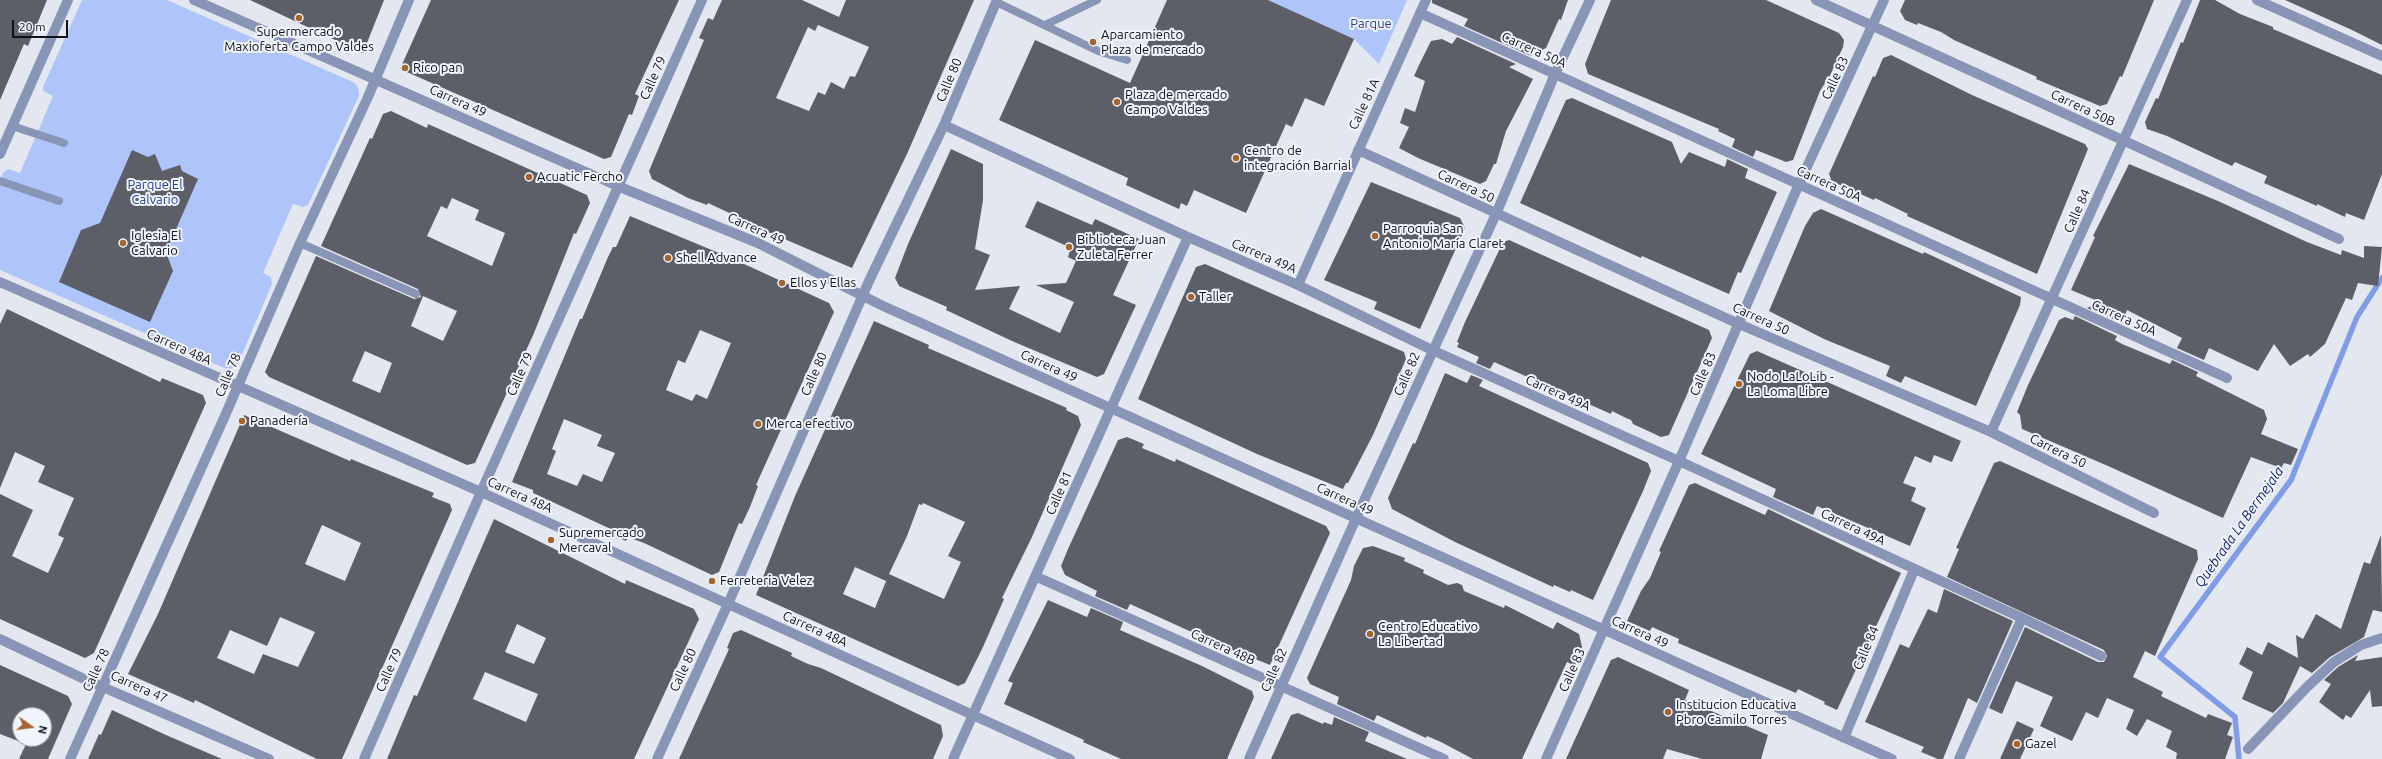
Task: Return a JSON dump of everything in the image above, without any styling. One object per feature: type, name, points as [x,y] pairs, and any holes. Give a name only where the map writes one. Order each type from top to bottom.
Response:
[{"type":"street","points":[[0,154],[68,0]]},
{"type":"street","name":"Carrera 49","points":[[194,0],[375,78],[620,187],[758,243],[863,296],[1892,759]]},
{"type":"street","name":"Calle 78","points":[[70,759],[409,0]]},
{"type":"street","name":"Calle 79","points":[[364,759],[481,492],[620,187],[702,0]]},
{"type":"street","name":"Calle 81A","points":[[1298,285],[1426,0]]},
{"type":"street","name":"Calle 82","points":[[1249,759],[1432,350],[1496,214],[1555,74],[1590,0]]},
{"type":"street","name":"Carrera 50B","points":[[1816,0],[2339,239]]},
{"type":"street","name":"Calle 83","points":[[1546,759],[1679,461],[1799,184],[1884,0]]},
{"type":"street","name":"Calle 84","points":[[1991,432],[2187,0]]},
{"type":"street","points":[[2257,0],[2382,56]]},
{"type":"street","name":"Calle 80","points":[[657,759],[728,604],[863,296],[944,125],[997,1]]},
{"type":"street","name":"Carrera 50A","points":[[1420,13],[2227,378]]},
{"type":"street","name":"Carrera 49A","points":[[944,125],[1188,237],[1298,285],[1432,350],[1679,461],[1914,570],[2022,618],[2101,656]]},
{"type":"street","name":"Carrera 50","points":[[1358,150],[1739,324],[1991,432],[2154,513]]},
{"type":"street","name":"Calle 81","points":[[953,759],[1026,595],[1037,577],[1110,407],[1188,237]]},
{"type":"street","name":"Carrera 48A","points":[[0,282],[481,492],[1070,759]]},
{"type":"street","name":"Calle 84","points":[[1844,738],[1914,570]]},
{"type":"street","name":"Carrera 48B","points":[[1037,577],[1444,759]]},
{"type":"street","points":[[1959,759],[2022,618]]},
{"type":"street","points":[[2248,749],[2308,686],[2334,662],[2361,645],[2382,638]]},
{"type":"street","name":"Carrera 47","points":[[0,639],[269,759]]},
{"type":"lane","points":[[1045,25],[1096,0]]},
{"type":"lane","points":[[997,1],[1098,51],[1127,60]]},
{"type":"lane","points":[[12,126],[64,143]]},
{"type":"lane","points":[[0,181],[59,201]]},
{"type":"lane","points":[[300,243],[416,294]]},
{"type":"green space","name":"Parque El Calvario","points":[[82,0],[167,0],[355,83],[358,88],[359,96],[308,205],[303,207],[293,204],[263,273],[271,277],[272,284],[238,364],[229,370],[0,270],[0,181],[3,173],[8,169],[20,173],[53,96],[43,91],[43,87]]},
{"type":"green space","name":"Parque","points":[[1268,0],[1407,0],[1379,64],[1354,39]]},
{"type":"building","points":[[0,0],[47,0],[28,46],[24,44],[0,100]]},
{"type":"building","points":[[250,0],[384,0],[363,53]]},
{"type":"building","points":[[431,0],[679,0],[635,94],[639,96],[632,115],[629,114],[611,157],[604,159],[400,69]]},
{"type":"building","points":[[722,0],[802,0],[839,17],[846,0],[974,0],[907,154],[852,268],[747,223],[740,218],[708,203],[707,205],[688,198],[652,179],[649,171],[704,40],[699,38],[708,18],[713,20]],"holes":[[[818,25],[869,47],[855,77],[850,76],[844,89],[831,82],[825,95],[818,92],[809,111],[776,98],[808,27],[815,31]]]},
{"type":"building","name":"Plaza de mercado Campo Valdes","points":[[1167,0],[1268,0],[1354,39],[1324,106],[1305,98],[1292,127],[1286,124],[1246,213],[1194,190],[1187,206],[1181,203],[1179,209],[1126,185],[1128,178],[999,120],[1035,40],[1130,83]]},
{"type":"building","points":[[1432,0],[1568,0],[1561,20],[1559,19],[1546,48],[1531,56],[1464,26],[1468,19],[1432,3]]},
{"type":"building","points":[[1611,0],[1766,0],[1839,33],[1844,40],[1843,47],[1828,80],[1820,91],[1793,160],[1786,162],[1756,150],[1753,157],[1732,147],[1735,139],[1718,131],[1719,129],[1588,74],[1585,64]]},
{"type":"building","points":[[1905,0],[2154,0],[2122,77],[2120,76],[2107,104],[2100,106],[2036,79],[2037,77],[1954,40],[1941,32],[1918,23],[1917,25],[1905,20],[1900,11]]},
{"type":"building","points":[[2200,0],[2215,0],[2240,14],[2273,27],[2273,29],[2382,75],[2382,174],[2364,220],[2346,213],[2345,217],[2317,204],[2317,206],[2264,183],[2267,176],[2235,162],[2232,166],[2167,136],[2147,129],[2145,122],[2156,98],[2158,99]]},
{"type":"building","points":[[2285,0],[2382,0],[2382,45],[2352,30]]},
{"type":"building","points":[[1457,37],[1516,64],[1509,67],[1533,79],[1506,131],[1496,164],[1494,164],[1486,181],[1480,184],[1418,158],[1399,148],[1409,127],[1400,123],[1405,108],[1415,112],[1425,81],[1414,76],[1431,41],[1442,39],[1452,44]]},
{"type":"building","points":[[1891,55],[1972,95],[2085,144],[2088,149],[2037,274],[1907,216],[1908,214],[1875,198],[1874,200],[1829,180],[1831,179],[1829,174],[1873,76],[1875,77],[1883,58]]},
{"type":"building","points":[[1572,98],[1672,142],[1681,164],[1689,152],[1725,167],[1727,159],[1748,169],[1745,178],[1777,192],[1741,273],[1738,272],[1729,294],[1642,256],[1641,258],[1520,203],[1566,100]]},
{"type":"building","points":[[391,111],[427,128],[428,124],[587,195],[590,203],[576,234],[574,233],[534,333],[475,463],[467,465],[269,377],[265,372],[316,256],[414,299],[421,297],[418,289],[321,246],[370,138],[372,139],[383,114]],"holes":[[[452,198],[479,210],[475,220],[505,233],[492,266],[427,236],[441,206],[447,209]],[[423,296],[457,311],[443,341],[411,326]],[[365,351],[392,363],[380,393],[352,381]]]},
{"type":"building","points":[[951,149],[983,164],[983,200],[975,249],[990,255],[975,290],[1020,286],[1009,309],[1060,333],[1074,302],[1036,285],[1066,283],[1076,261],[1068,257],[1071,248],[1025,227],[1037,201],[1092,225],[1095,219],[1139,239],[1113,295],[1136,305],[1104,374],[1097,377],[1012,341],[946,310],[947,307],[899,286],[895,278],[908,244]]},
{"type":"building","name":"Iglesia El Calvario","points":[[132,150],[148,157],[155,154],[162,171],[180,165],[182,171],[198,179],[166,252],[173,271],[150,322],[59,282],[81,230],[100,223]]},
{"type":"building","points":[[2129,164],[2218,201],[2307,242],[2341,255],[2342,250],[2364,258],[2364,246],[2382,247],[2378,286],[2358,283],[2352,300],[2346,298],[2325,344],[2310,357],[2308,354],[2290,366],[2274,344],[2258,371],[2209,348],[2204,360],[2177,348],[2182,338],[2127,310],[2122,323],[2087,308],[2100,302],[2071,290],[2095,237],[2093,236]]},
{"type":"building","points":[[1371,182],[1460,218],[1465,228],[1420,329],[1374,309],[1377,302],[1324,280]]},
{"type":"building","points":[[1821,209],[1923,254],[1924,252],[2021,297],[2020,305],[1976,406],[1905,376],[1901,383],[1886,376],[1890,366],[1824,339],[1769,311],[1805,226],[1813,213]]},
{"type":"building","points":[[630,216],[731,258],[829,303],[834,312],[756,485],[758,486],[750,507],[742,524],[739,523],[719,572],[712,575],[644,543],[628,537],[626,541],[613,535],[615,531],[533,493],[533,490],[512,482],[580,319],[582,319],[613,247],[616,247]],"holes":[[[700,330],[731,343],[707,399],[696,394],[692,401],[666,390],[678,360],[685,363]],[[564,419],[602,435],[597,446],[615,453],[602,482],[583,474],[577,486],[547,474],[556,451],[552,449]]]},
{"type":"building","points":[[1509,240],[1709,330],[1712,338],[1669,435],[1661,437],[1633,424],[1631,420],[1612,411],[1611,414],[1494,362],[1490,369],[1476,363],[1479,357],[1457,347],[1459,343],[1457,342],[1465,322],[1503,242]]},
{"type":"building","points":[[1205,264],[1404,352],[1406,359],[1373,435],[1348,483],[1346,483],[1343,489],[1257,454],[1138,399],[1196,267]]},
{"type":"building","points":[[7,309],[160,382],[162,378],[203,395],[206,403],[94,653],[85,658],[0,619],[0,494],[33,510],[12,556],[48,573],[64,538],[58,535],[74,498],[38,482],[45,466],[15,452],[0,488],[0,324]]},
{"type":"building","points":[[2075,316],[2117,336],[2115,340],[2122,344],[2170,364],[2172,360],[2198,372],[2196,376],[2264,410],[2267,419],[2261,434],[2298,449],[2291,465],[2284,463],[2281,468],[2251,457],[2223,518],[2022,429],[2020,415],[2017,412],[2028,385],[2059,320],[2065,317],[2073,320]]},
{"type":"building","points":[[874,321],[929,345],[928,348],[1067,408],[1066,410],[1078,416],[1081,425],[1032,537],[1002,598],[1004,599],[983,647],[965,683],[958,686],[756,595],[795,496]],"holes":[[[923,503],[965,522],[948,556],[961,562],[944,599],[889,574],[907,536],[919,504],[922,505]],[[855,567],[886,581],[887,579],[875,608],[843,594]]]},
{"type":"building","points":[[1757,351],[1961,441],[1952,462],[1934,455],[1931,463],[1915,456],[1903,483],[1916,488],[1911,501],[1926,508],[1910,546],[1817,506],[1813,515],[1773,497],[1776,489],[1701,454],[1750,354]]},
{"type":"building","points":[[1445,373],[1467,383],[1471,375],[1483,380],[1479,386],[1648,463],[1651,471],[1643,491],[1593,600],[1571,590],[1570,592],[1554,585],[1553,587],[1455,542],[1392,509],[1388,498],[1413,443],[1415,444]]},
{"type":"building","points":[[244,415],[350,461],[351,459],[434,493],[432,497],[450,504],[452,510],[342,759],[317,759],[195,700],[194,703],[128,674],[158,614]],"holes":[[[322,525],[361,543],[345,581],[305,564]],[[280,617],[315,632],[298,667],[263,654],[254,674],[217,658],[230,630],[267,646]]]},
{"type":"building","points":[[1127,437],[1144,444],[1142,448],[1175,462],[1176,459],[1326,526],[1330,533],[1270,665],[1218,644],[1130,604],[1127,610],[1095,596],[1097,591],[1065,575],[1061,566],[1068,549],[1118,440]]},
{"type":"building","points":[[2000,461],[2197,550],[2198,559],[2155,656],[2145,651],[2133,677],[2163,692],[2161,696],[2206,718],[2208,714],[2232,723],[2227,735],[2233,737],[2225,759],[2176,759],[2177,753],[2166,747],[2172,731],[2147,719],[2137,736],[2126,729],[2134,710],[2107,698],[2098,718],[2086,712],[2072,741],[2040,726],[2053,697],[2016,681],[2002,714],[1989,708],[2025,627],[2098,662],[2104,662],[2107,656],[2104,650],[1947,577],[1959,549],[1956,548],[1994,463]]},
{"type":"building","points":[[1695,483],[1765,515],[1768,509],[1901,573],[1837,710],[1824,704],[1825,702],[1798,689],[1796,693],[1678,643],[1679,639],[1652,627],[1650,631],[1627,621],[1641,591],[1650,578],[1661,552],[1659,551],[1689,485]]},
{"type":"building","points":[[494,519],[625,584],[626,580],[694,609],[699,619],[634,759],[387,759],[414,695],[417,696]],"holes":[[[517,624],[546,638],[534,664],[505,652]],[[485,672],[538,694],[526,722],[473,699]]]},
{"type":"building","points":[[2381,535],[2382,612],[2373,610],[2364,637],[2330,657],[2312,673],[2300,666],[2283,703],[2273,713],[2242,699],[2253,672],[2239,664],[2247,647],[2262,655],[2268,642],[2298,658],[2296,635],[2303,639],[2316,614],[2341,629],[2364,562],[2370,564]]},
{"type":"building","points":[[1373,546],[1405,558],[1404,561],[1424,570],[1423,573],[1448,585],[1457,583],[1462,585],[1464,591],[1504,608],[1505,605],[1553,629],[1557,622],[1579,634],[1582,647],[1575,666],[1567,662],[1522,759],[1473,759],[1441,742],[1427,736],[1426,738],[1377,715],[1374,721],[1337,704],[1339,697],[1310,684],[1307,678],[1351,580],[1354,566],[1363,548]]},
{"type":"building","points":[[1944,589],[2013,621],[1977,703],[1968,698],[1943,759],[1938,759],[1921,752],[1924,747],[1865,722],[1900,644],[1909,648],[1928,609],[1937,613]]},
{"type":"building","points":[[1048,600],[1087,617],[1091,608],[1123,622],[1120,630],[1202,666],[1252,691],[1254,697],[1227,759],[1121,759],[1083,742],[1084,740],[1004,704],[1013,683],[1008,681]]},
{"type":"building","points":[[741,630],[792,653],[791,656],[821,668],[941,725],[943,736],[933,759],[679,759],[729,649],[727,648],[733,633]]},
{"type":"building","points":[[2358,655],[2355,661],[2382,657],[2382,706],[2372,707],[2370,690],[2351,718],[2346,715],[2343,720],[2319,702],[2331,684],[2324,680],[2338,667]]},
{"type":"building","points":[[1618,657],[1689,690],[1685,700],[1768,735],[1761,759],[1702,759],[1667,749],[1663,759],[1566,759],[1611,660]]},
{"type":"building","points":[[0,665],[68,696],[72,704],[48,759],[19,759],[25,747],[52,747],[52,707],[12,707],[12,739],[0,734]]},
{"type":"building","points":[[112,710],[166,735],[222,759],[88,759]]},
{"type":"building","points":[[1298,713],[1323,724],[1324,722],[1332,725],[1334,717],[1369,732],[1365,741],[1407,759],[1271,759],[1291,715]]},
{"type":"building","name":"Gazel","points":[[2017,721],[2034,729],[2020,759],[2000,759]]},
{"type":"waterway","name":"Quebrada La Bermejala","points":[[2239,759],[2235,717],[2160,657],[2291,480],[2357,317],[2382,278]]},
{"type":"place","name":"Supermercado Maxioferta Campo Valdes","points":[[299,18]]},
{"type":"place","name":"Aparcamiento Plaza de mercado","points":[[1093,42]]},
{"type":"place","name":"Rico pan","points":[[405,68]]},
{"type":"place","name":"Plaza de mercado Campo Valdes","points":[[1117,102]]},
{"type":"place","name":"Centro de integración Barrial","points":[[1236,158]]},
{"type":"place","name":"Acuatic Fercho","points":[[529,177]]},
{"type":"place","name":"Parroquia San Antonio María Claret","points":[[1375,236]]},
{"type":"place","name":"Iglesia El Calvario","points":[[123,243]]},
{"type":"place","name":"Biblioteca Juan Zuleta Ferrer","points":[[1069,247]]},
{"type":"place","name":"Shell Advance","points":[[668,258]]},
{"type":"place","name":"Ellos y Ellas","points":[[782,283]]},
{"type":"place","name":"Taller","points":[[1191,297]]},
{"type":"place","name":"Nodo LaLoLib - La Loma Libre","points":[[1739,384]]},
{"type":"place","name":"Panadería","points":[[242,421]]},
{"type":"place","name":"Merca efectivo","points":[[758,424]]},
{"type":"place","name":"Supremercado Mercaval","points":[[551,540]]},
{"type":"place","name":"Ferreteria Velez","points":[[712,581]]},
{"type":"place","name":"Centro Educativo La Libertad","points":[[1370,634]]},
{"type":"place","name":"Institucion Educativa Pbro Camilo Torres","points":[[1668,712]]},
{"type":"place","name":"Gazel","points":[[2017,744]]}]
